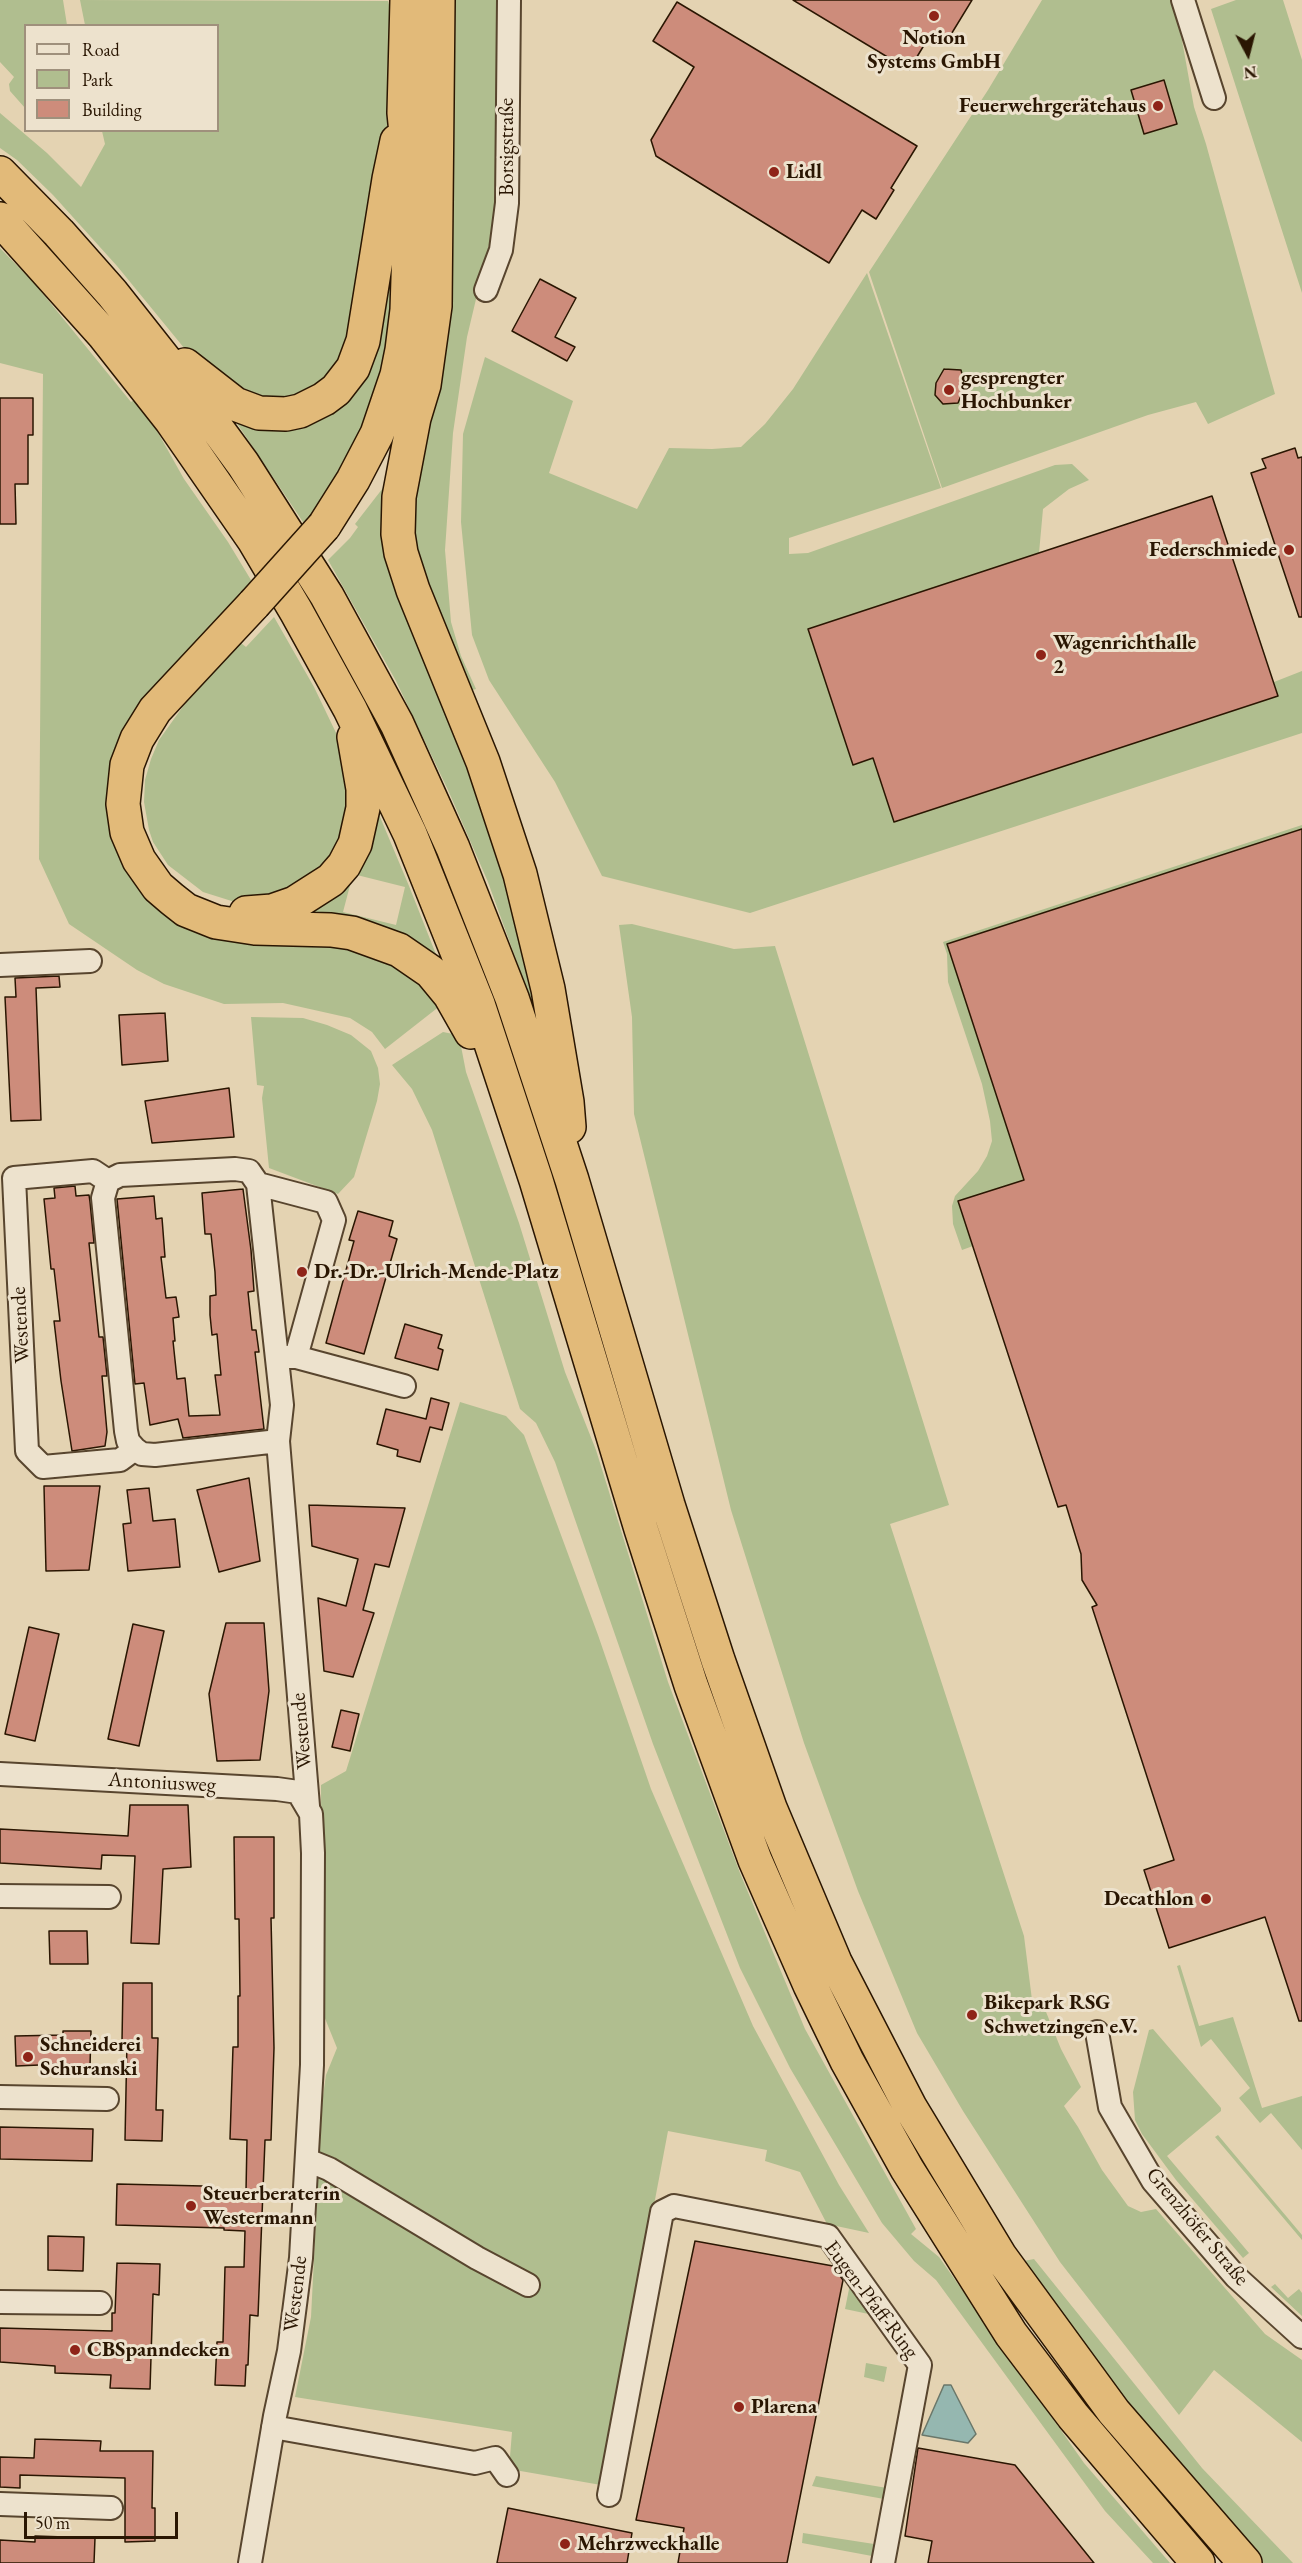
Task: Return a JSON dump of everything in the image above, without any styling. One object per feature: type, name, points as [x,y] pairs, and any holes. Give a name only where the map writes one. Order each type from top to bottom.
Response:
[{"type":"highway","points":[[438,0],[435,306],[424,385],[414,418],[398,514],[401,553],[417,601],[483,762],[520,874],[548,988],[567,1102],[572,1180]]},
{"type":"highway","points":[[328,532],[377,434],[388,406],[400,358],[408,300],[411,184],[404,113],[404,4]]},
{"type":"highway","points":[[154,345],[196,372],[235,404],[260,413],[286,414],[300,411],[336,390],[353,368],[363,341],[388,179],[404,113]]},
{"type":"highway","points":[[0,172],[89,266],[154,345],[230,446],[327,596],[397,724],[453,848],[512,999],[572,1180],[668,1505],[718,1660],[774,1818],[835,1962],[910,2108],[999,2256],[1114,2412],[1245,2563]]},
{"type":"highway","points":[[0,219],[104,335],[178,429],[254,540],[350,709],[395,799],[449,927],[513,1110],[691,1685],[755,1860],[810,1985],[847,2061],[907,2169],[1011,2334],[1072,2416],[1198,2563]]},
{"type":"highway","points":[[350,709],[363,789],[363,808],[355,844],[344,865],[331,880],[295,903],[272,911],[245,913],[223,911],[202,902],[180,888],[161,871],[144,844],[138,820],[136,795],[146,752],[169,715],[257,610],[328,532],[375,487],[414,418]]},
{"type":"highway","points":[[257,610],[155,710],[137,739],[127,765],[123,804],[127,831],[139,860],[147,874],[172,899],[186,910],[216,922],[255,927],[352,933],[384,943],[416,960],[431,972],[450,995],[513,1110]]},
{"type":"street","name":"Borsigstraße","points":[[486,290],[501,249],[507,203],[509,0]]},
{"type":"street","points":[[1183,0],[1214,98]]},
{"type":"street","points":[[0,965],[90,961]]},
{"type":"street","name":"Westende","points":[[135,1449],[120,1460],[43,1467],[27,1450],[14,1178],[93,1171],[108,1181],[120,1175],[235,1169],[249,1171],[258,1184],[286,1357],[278,1442],[313,1854],[312,2065],[301,2258],[291,2340],[273,2427],[250,2563]]},
{"type":"street","points":[[108,1181],[103,1198],[124,1419],[128,1440],[142,1454],[155,1455],[278,1442]]},
{"type":"street","name":"Westende","points":[[258,1184],[326,1202],[334,1220],[286,1357]]},
{"type":"street","points":[[286,1357],[404,1386]]},
{"type":"street","name":"Antoniusweg","points":[[0,1774],[277,1789],[298,1792],[310,1810]]},
{"type":"street","points":[[0,1896],[109,1896]]},
{"type":"street","name":"Grenzhöfer Straße","points":[[1097,2032],[1110,2108],[1153,2181],[1236,2277],[1302,2337]]},
{"type":"street","points":[[0,2097],[107,2099]]},
{"type":"street","points":[[307,2160],[329,2169],[477,2258],[528,2285]]},
{"type":"street","name":"Eugen-Pfaff-Ring","points":[[609,2495],[662,2212],[674,2206],[828,2236],[920,2365],[883,2563]]},
{"type":"street","points":[[0,2302],[100,2303]]},
{"type":"street","points":[[273,2427],[475,2463],[495,2458],[507,2475]]},
{"type":"street","points":[[0,2504],[111,2508]]},
{"type":"green space","points":[[0,0],[63,0],[67,24],[24,24],[24,107],[10,91],[9,84],[14,77],[0,62]]},
{"type":"green space","points":[[80,0],[388,1],[392,16],[390,103],[384,156],[357,331],[331,383],[263,406],[189,354],[117,266],[53,195],[17,160],[0,148],[0,113],[47,153],[81,187],[105,144],[102,132],[219,132],[219,24],[85,24]]},
{"type":"green space","points":[[451,0],[497,0],[495,198],[492,232],[467,337],[453,433],[445,550],[451,622],[461,656],[476,689],[460,694],[405,546]]},
{"type":"green space","points":[[1042,0],[1177,0],[1176,7],[1194,107],[1275,394],[1208,424],[1196,402],[1148,415],[942,488],[869,272],[988,90]]},
{"type":"green space","points":[[1236,0],[1283,0],[1302,60],[1302,293],[1211,9]]},
{"type":"green space","points":[[397,182],[400,276],[372,423],[305,525],[232,416],[325,409]]},
{"type":"green space","points":[[0,248],[35,284],[131,402],[138,397],[184,479],[228,542],[254,585],[130,735],[147,890],[387,953],[445,1002],[385,1049],[372,1032],[350,1018],[283,1003],[224,1004],[164,984],[137,970],[69,924],[39,859],[43,374],[0,363]]},
{"type":"green space","points":[[867,273],[941,488],[789,538],[789,554],[808,553],[1055,465],[1072,464],[1089,480],[1069,489],[1043,509],[1039,553],[808,629],[853,764],[873,758],[894,822],[1278,696],[1274,682],[1302,671],[1302,733],[750,913],[602,876],[555,782],[489,680],[472,635],[461,522],[463,434],[485,357],[573,401],[549,473],[637,509],[669,448],[741,447],[765,424],[793,389]]},
{"type":"green space","points":[[386,484],[490,810],[539,1023],[488,882],[448,790],[396,681],[328,560],[350,538],[358,527],[355,524]]},
{"type":"green space","points":[[274,617],[314,687],[338,737],[353,786],[335,858],[300,890],[238,903],[203,892],[168,865],[153,842],[149,830],[144,802],[145,780],[159,740],[184,705],[241,643],[246,647]]},
{"type":"green space","points":[[375,805],[441,967],[293,914]],"holes":[[[353,874],[405,887],[396,925],[343,912]]]},
{"type":"green space","points":[[1302,825],[1302,829],[947,944],[1024,1180],[959,1201],[973,1246],[962,1250],[953,1224],[952,1206],[955,1196],[978,1171],[987,1156],[992,1141],[982,1084],[948,982],[947,954],[943,942]]},
{"type":"green space","points":[[632,924],[734,949],[775,946],[949,1505],[890,1524],[1024,1936],[1032,2000],[1036,2003],[1042,2002],[1061,2049],[1081,2087],[1064,2106],[1102,2170],[1128,2206],[1141,2212],[1156,2209],[1265,2334],[1302,2360],[1302,2442],[1214,2370],[1179,2415],[1060,2262],[963,2111],[917,2033],[858,1891],[804,1743],[731,1510],[634,1114],[632,1017],[619,925]]},
{"type":"green space","points":[[251,1017],[303,1018],[351,1035],[371,1051],[378,1068],[380,1084],[377,1101],[354,1177],[338,1194],[269,1168],[262,1098],[264,1086],[257,1085]]},
{"type":"green space","points":[[443,1032],[453,1034],[460,1041],[466,1072],[519,1223],[565,1372],[596,1450],[668,1682],[740,1873],[805,2029],[916,2229],[911,2234],[939,2257],[1084,2463],[1170,2563],[1153,2563],[1105,2511],[936,2280],[914,2261],[882,2223],[790,2068],[740,1968],[653,1744],[555,1462],[536,1423],[520,1409],[432,1130],[412,1089],[392,1065]]},
{"type":"green space","points":[[460,1402],[506,1416],[524,1435],[598,1635],[651,1789],[753,2026],[839,2185],[869,2233],[827,2224],[800,2172],[765,2161],[767,2150],[668,2131],[601,2485],[509,2469],[512,2432],[295,2397],[311,2317],[322,2103],[326,2075],[337,2048],[322,2011],[321,1785],[346,1771]]},
{"type":"green space","points":[[1180,1965],[1199,2026],[1233,2017],[1262,2108],[1302,2096],[1302,2150],[1271,2113],[1260,2123],[1239,2098],[1250,2088],[1211,2039],[1201,2047],[1177,1966]]},
{"type":"green space","points":[[1153,2029],[1221,2108],[1221,2111],[1167,2156],[1249,2253],[1243,2258],[1176,2180],[1142,2134],[1135,2120],[1133,2092],[1149,2030]]},
{"type":"green space","points":[[1218,2135],[1302,2235],[1302,2240],[1215,2137]]},
{"type":"green space","points":[[1034,2259],[1202,2468],[1293,2563],[1258,2563],[1206,2508],[1019,2262]]},
{"type":"green space","points":[[851,2279],[878,2316],[845,2309]]},
{"type":"green space","points":[[1275,2284],[1288,2298],[1299,2289],[1302,2293],[1302,2316],[1271,2287]]},
{"type":"green space","points":[[866,2363],[887,2367],[884,2382],[864,2377]]},
{"type":"green space","points":[[816,2476],[887,2488],[884,2499],[812,2486]]},
{"type":"green space","points":[[803,2533],[874,2544],[872,2556],[802,2543]]},
{"type":"water","points":[[944,2385],[951,2385],[976,2434],[968,2443],[922,2435]]},
{"type":"building","points":[[793,0],[972,0],[947,41],[932,32],[909,70]]},
{"type":"building","name":"Lidl","points":[[677,2],[917,146],[891,188],[894,190],[876,219],[862,210],[829,263],[656,156],[651,140],[694,67],[653,41]]},
{"type":"building","name":"Feuerwehrgerätehaus","points":[[1164,80],[1177,124],[1144,134],[1131,90]]},
{"type":"building","points":[[540,279],[576,298],[555,337],[575,347],[567,361],[512,331]]},
{"type":"building","name":"gesprengter Hochbunker","points":[[944,369],[961,370],[965,386],[958,403],[943,404],[935,395],[936,383]]},
{"type":"building","points":[[0,398],[33,398],[33,435],[28,435],[28,484],[15,484],[16,524],[0,524]]},
{"type":"building","name":"Federschmiede","points":[[1295,448],[1298,458],[1302,457],[1302,617],[1299,617],[1251,473],[1266,468],[1262,459]]},
{"type":"building","name":"Wagenrichthalle 2","points":[[1212,496],[1278,696],[894,822],[873,758],[853,765],[808,629]]},
{"type":"building","points":[[1302,829],[1302,2021],[1299,2021],[1265,1917],[1169,1948],[1144,1870],[1174,1860],[1092,1607],[1097,1605],[1082,1580],[1081,1554],[1066,1505],[1058,1507],[958,1201],[1024,1180],[947,944]]},
{"type":"building","points":[[59,976],[60,987],[36,988],[41,1120],[11,1121],[5,997],[16,997],[15,978]]},
{"type":"building","points":[[165,1013],[168,1061],[122,1065],[119,1015]]},
{"type":"building","points":[[229,1088],[234,1137],[152,1143],[145,1101]]},
{"type":"building","points":[[75,1186],[76,1196],[89,1195],[90,1202],[94,1243],[89,1243],[99,1337],[103,1337],[107,1376],[102,1376],[107,1432],[105,1446],[72,1451],[54,1321],[60,1321],[54,1269],[51,1269],[44,1199],[55,1198],[54,1188]]},
{"type":"building","points":[[243,1189],[254,1291],[248,1292],[252,1330],[256,1330],[259,1352],[255,1352],[264,1429],[183,1438],[178,1419],[150,1425],[144,1383],[135,1384],[117,1199],[154,1196],[156,1219],[162,1218],[165,1257],[161,1257],[166,1298],[176,1297],[179,1317],[173,1318],[177,1379],[185,1378],[189,1416],[220,1415],[215,1375],[221,1375],[217,1334],[212,1335],[210,1315],[210,1296],[216,1295],[215,1272],[211,1234],[205,1234],[202,1193]]},
{"type":"building","points":[[358,1211],[393,1221],[389,1236],[397,1239],[364,1354],[326,1343],[354,1241],[349,1240]]},
{"type":"building","points":[[405,1324],[442,1335],[438,1348],[443,1350],[438,1370],[395,1358]]},
{"type":"building","points":[[431,1398],[449,1403],[442,1430],[430,1427],[420,1462],[397,1456],[398,1450],[377,1444],[386,1409],[426,1419]]},
{"type":"building","points":[[249,1478],[260,1561],[219,1572],[197,1490]]},
{"type":"building","points":[[44,1486],[100,1486],[89,1570],[46,1571]]},
{"type":"building","points":[[149,1488],[153,1521],[175,1519],[180,1567],[128,1571],[123,1524],[131,1523],[127,1490]]},
{"type":"building","points":[[309,1505],[405,1508],[389,1567],[375,1564],[363,1610],[374,1613],[353,1677],[324,1671],[318,1598],[346,1606],[358,1559],[312,1546]]},
{"type":"building","points":[[226,1623],[264,1623],[269,1691],[260,1760],[217,1761],[209,1694]]},
{"type":"building","points":[[133,1624],[164,1631],[139,1746],[108,1739]]},
{"type":"building","points":[[29,1627],[59,1634],[35,1741],[5,1734]]},
{"type":"building","points":[[341,1710],[359,1714],[350,1751],[332,1747]]},
{"type":"building","points":[[130,1805],[188,1805],[191,1867],[163,1869],[159,1944],[131,1943],[135,1856],[102,1855],[101,1869],[0,1863],[0,1829],[128,1836]]},
{"type":"building","points":[[234,1837],[274,1837],[274,1918],[271,1918],[274,2048],[271,2140],[265,2140],[258,2316],[250,2315],[245,2386],[215,2385],[217,2342],[223,2342],[225,2267],[244,2267],[245,2231],[224,2230],[224,2228],[116,2225],[117,2184],[203,2186],[203,2189],[246,2191],[247,2140],[230,2139],[233,2047],[238,2047],[238,1996],[240,1996],[239,1919],[235,1919]]},
{"type":"building","points":[[49,1931],[87,1931],[88,1964],[50,1964]]},
{"type":"building","points":[[123,1983],[152,1983],[152,2038],[158,2038],[156,2110],[163,2110],[162,2141],[125,2140],[127,2041],[122,2041]]},
{"type":"building","points":[[63,2031],[91,2031],[90,2066],[63,2064],[16,2066],[15,2036],[63,2035]]},
{"type":"building","points":[[0,2127],[93,2129],[92,2161],[0,2159]]},
{"type":"building","points":[[48,2236],[84,2237],[83,2271],[48,2270]]},
{"type":"building","name":"Plarena","points":[[695,2241],[833,2266],[843,2280],[787,2563],[678,2563],[684,2528],[636,2520]]},
{"type":"building","points":[[117,2263],[160,2264],[159,2295],[153,2294],[150,2389],[110,2388],[111,2375],[55,2373],[55,2366],[0,2362],[0,2328],[112,2331]]},
{"type":"building","points":[[35,2439],[101,2441],[100,2451],[153,2451],[152,2508],[155,2508],[155,2541],[125,2542],[125,2478],[20,2475],[20,2488],[0,2487],[0,2457],[34,2458]]},
{"type":"building","points":[[918,2448],[1015,2465],[1094,2563],[928,2563],[932,2541],[905,2536]]},
{"type":"building","name":"Mehrzweckhalle","points":[[508,2508],[632,2533],[627,2563],[497,2563]]},
{"type":"building","points":[[35,2536],[95,2538],[94,2563],[0,2563],[0,2540],[35,2542]]},
{"type":"place","name":"Notion Systems GmbH","points":[[934,16]]},
{"type":"place","name":"Feuerwehrgerätehaus","points":[[1158,106]]},
{"type":"place","name":"Lidl","points":[[774,172]]},
{"type":"place","name":"gesprengter Hochbunker","points":[[949,390]]},
{"type":"place","name":"Federschmiede","points":[[1289,550]]},
{"type":"place","name":"Wagenrichthalle 2","points":[[1041,655]]},
{"type":"place","name":"Dr.-Dr.-Ulrich-Mende-Platz","points":[[302,1272]]},
{"type":"place","name":"Decathlon","points":[[1206,1899]]},
{"type":"place","name":"Bikepark RSG Schwetzingen e.V.","points":[[972,2015]]},
{"type":"place","name":"Schneiderei Schuranski","points":[[28,2057]]},
{"type":"place","name":"Steuerberaterin Westermann","points":[[191,2206]]},
{"type":"place","name":"CBSpanndecken","points":[[75,2350]]},
{"type":"place","name":"Plarena","points":[[739,2407]]},
{"type":"place","name":"Mehrzweckhalle","points":[[565,2544]]}]
